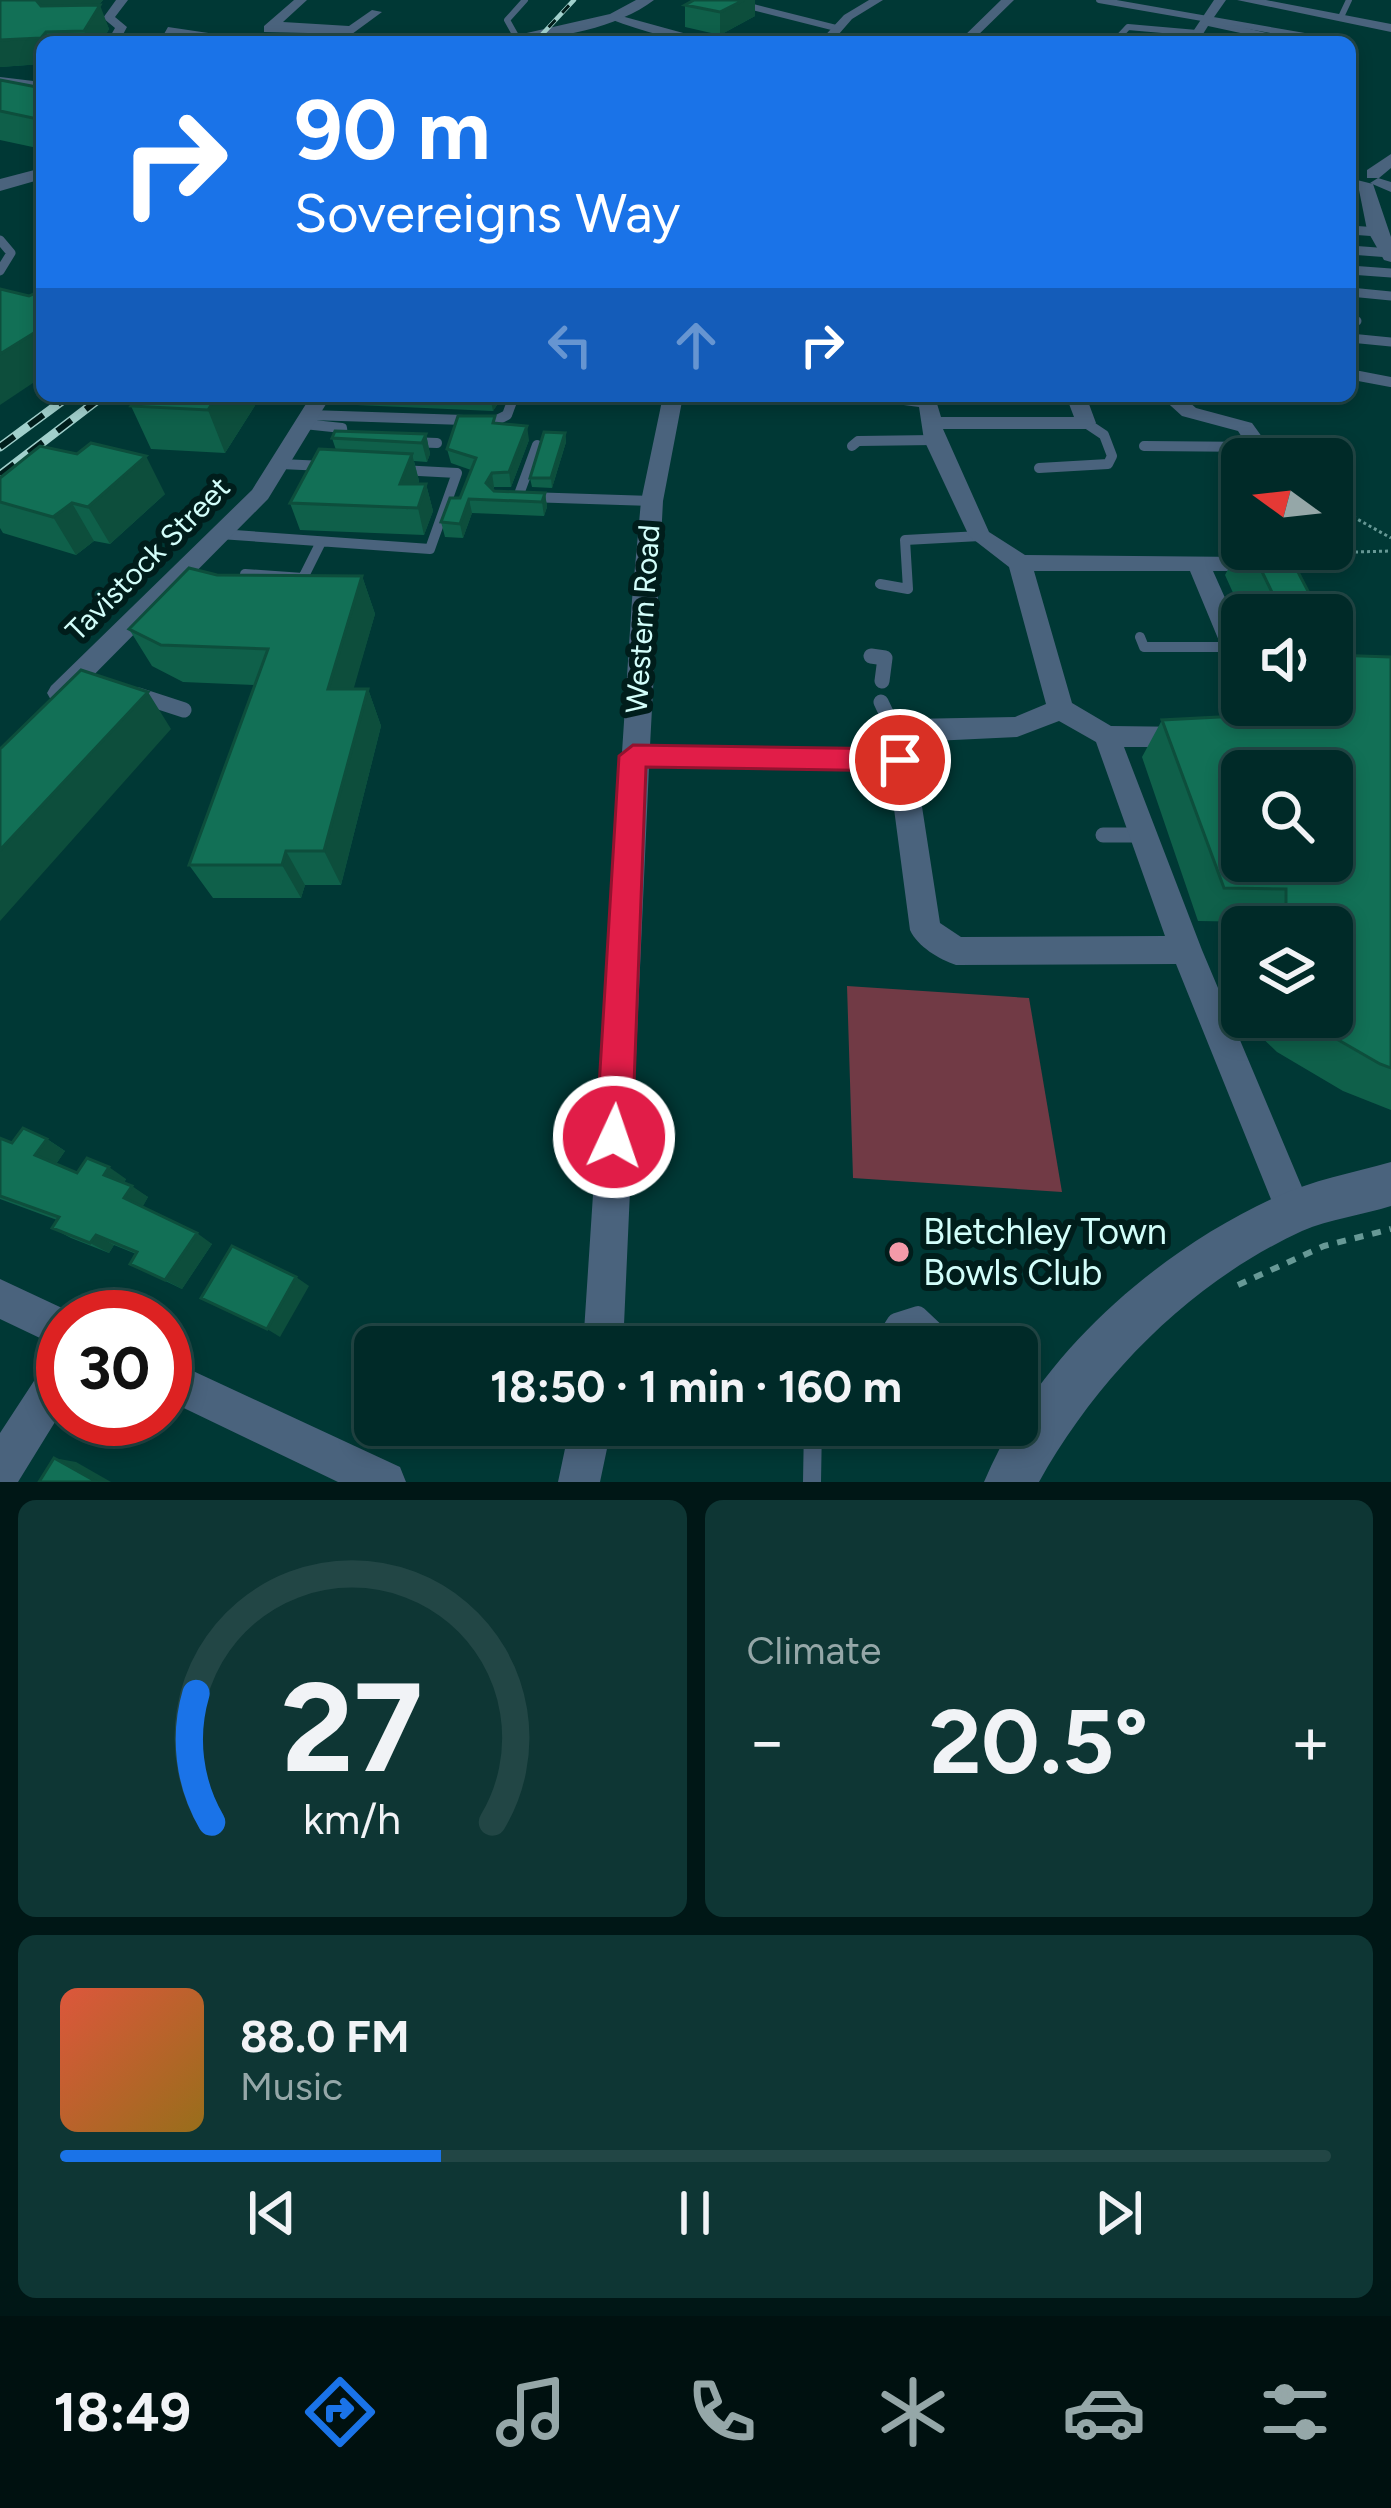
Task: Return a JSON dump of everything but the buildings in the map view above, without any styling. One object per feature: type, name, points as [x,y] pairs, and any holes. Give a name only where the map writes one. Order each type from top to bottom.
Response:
[{"type":"street","points":[[116,36],[121,27],[103,19],[122,0]]},
{"type":"street","points":[[255,36],[301,0]]},
{"type":"street","points":[[614,17],[647,0]]},
{"type":"street","points":[[829,36],[877,0]]},
{"type":"street","points":[[970,36],[1007,0]]},
{"type":"street","points":[[1220,0],[1200,28],[1257,36]]},
{"type":"street","points":[[1244,0],[1308,7],[1391,28]]},
{"type":"street","points":[[274,25],[352,30],[376,12]]},
{"type":"street","points":[[505,36],[614,17],[685,36]]},
{"type":"street","points":[[168,32],[199,36]]},
{"type":"street","points":[[0,81],[36,85]]},
{"type":"street","points":[[1390,255],[1378,232],[1368,180],[1391,159]]},
{"type":"street","points":[[0,185],[36,175]]},
{"type":"street","name":"Western Road","points":[[604,1326],[633,756],[652,501],[673,402]]},
{"type":"street","points":[[928,402],[934,432],[980,536],[1020,563],[1221,561]]},
{"type":"street","points":[[934,432],[1086,423],[1078,402]]},
{"type":"street","points":[[1177,402],[1189,412],[1245,427],[1253,438]]},
{"type":"street","name":"Tavistock Street","points":[[47,706],[90,678],[260,494],[312,412]]},
{"type":"street","points":[[1198,562],[1221,616]]},
{"type":"street","points":[[1020,563],[1069,712],[1107,736],[1186,950],[1294,1211]]},
{"type":"street","points":[[1069,712],[1016,727],[908,729],[899,749],[926,930],[956,951],[1186,950]]},
{"type":"street","points":[[1107,736],[1167,726],[1222,737]]},
{"type":"street","points":[[633,756],[899,749]]},
{"type":"street","points":[[1010,1482],[1032,1425],[1184,1275],[1294,1211],[1391,1184]]},
{"type":"street","points":[[0,1298],[36,1316]]},
{"type":"street","points":[[192,1391],[385,1482]]},
{"type":"street","points":[[0,1472],[36,1415]]},
{"type":"street","points":[[579,1482],[587,1446]]},
{"type":"lane","points":[[513,32],[509,13],[525,0]]},
{"type":"lane","points":[[1099,0],[1200,28]]},
{"type":"lane","points":[[1341,17],[1349,0]]},
{"type":"lane","points":[[735,3],[836,28]]},
{"type":"lane","points":[[1120,36],[1128,27],[1293,36]]},
{"type":"lane","points":[[1356,230],[1378,232]]},
{"type":"lane","points":[[0,240],[11,253],[0,271]]},
{"type":"lane","points":[[1356,251],[1390,255]]},
{"type":"lane","points":[[1356,270],[1391,273]]},
{"type":"lane","points":[[1356,293],[1391,296]]},
{"type":"lane","points":[[1356,339],[1391,342]]},
{"type":"lane","points":[[1358,376],[1391,382]]},
{"type":"lane","points":[[312,412],[495,421],[507,416],[512,402]]},
{"type":"lane","points":[[312,412],[342,428],[343,436],[357,440]]},
{"type":"lane","points":[[1039,467],[1108,464],[1112,456],[1104,435],[1086,423]]},
{"type":"lane","points":[[852,446],[858,441],[934,432]]},
{"type":"lane","points":[[397,441],[437,443]]},
{"type":"lane","points":[[518,496],[537,445]]},
{"type":"lane","points":[[1144,446],[1221,450]]},
{"type":"lane","points":[[281,464],[335,467]]},
{"type":"lane","points":[[220,534],[430,549],[457,473],[382,470]]},
{"type":"lane","points":[[498,496],[652,501]]},
{"type":"lane","points":[[880,584],[908,589],[905,540],[980,536]]},
{"type":"lane","points":[[303,578],[321,542]]},
{"type":"lane","points":[[244,574],[326,580]]},
{"type":"lane","points":[[1140,637],[1144,647],[1221,654]]},
{"type":"lane","points":[[871,656],[885,658],[882,681]]},
{"type":"lane","points":[[121,689],[184,710]]},
{"type":"lane","points":[[881,702],[899,749]]},
{"type":"lane","points":[[1103,835],[1141,835]]},
{"type":"lane","points":[[893,1326],[918,1315],[930,1326]]},
{"type":"lane","points":[[812,1482],[813,1446]]},
{"type":"path","points":[[1353,517],[1391,538]]},
{"type":"path","points":[[1353,555],[1391,551]]},
{"type":"path","points":[[1238,1286],[1324,1246],[1391,1229]]},
{"type":"shaded area","points":[[847,986],[1029,998],[1062,1192],[853,1178]]},
{"type":"railway","points":[[541,36],[574,0]]},
{"type":"railway","points":[[0,447],[61,402]]},
{"type":"railway","points":[[0,475],[95,402]]},
{"type":"place","name":"Bletchley Town Bowls Club","points":[[899,1252]]},
{"type":"route","points":[[614,1137],[633,756],[900,760]]}]
